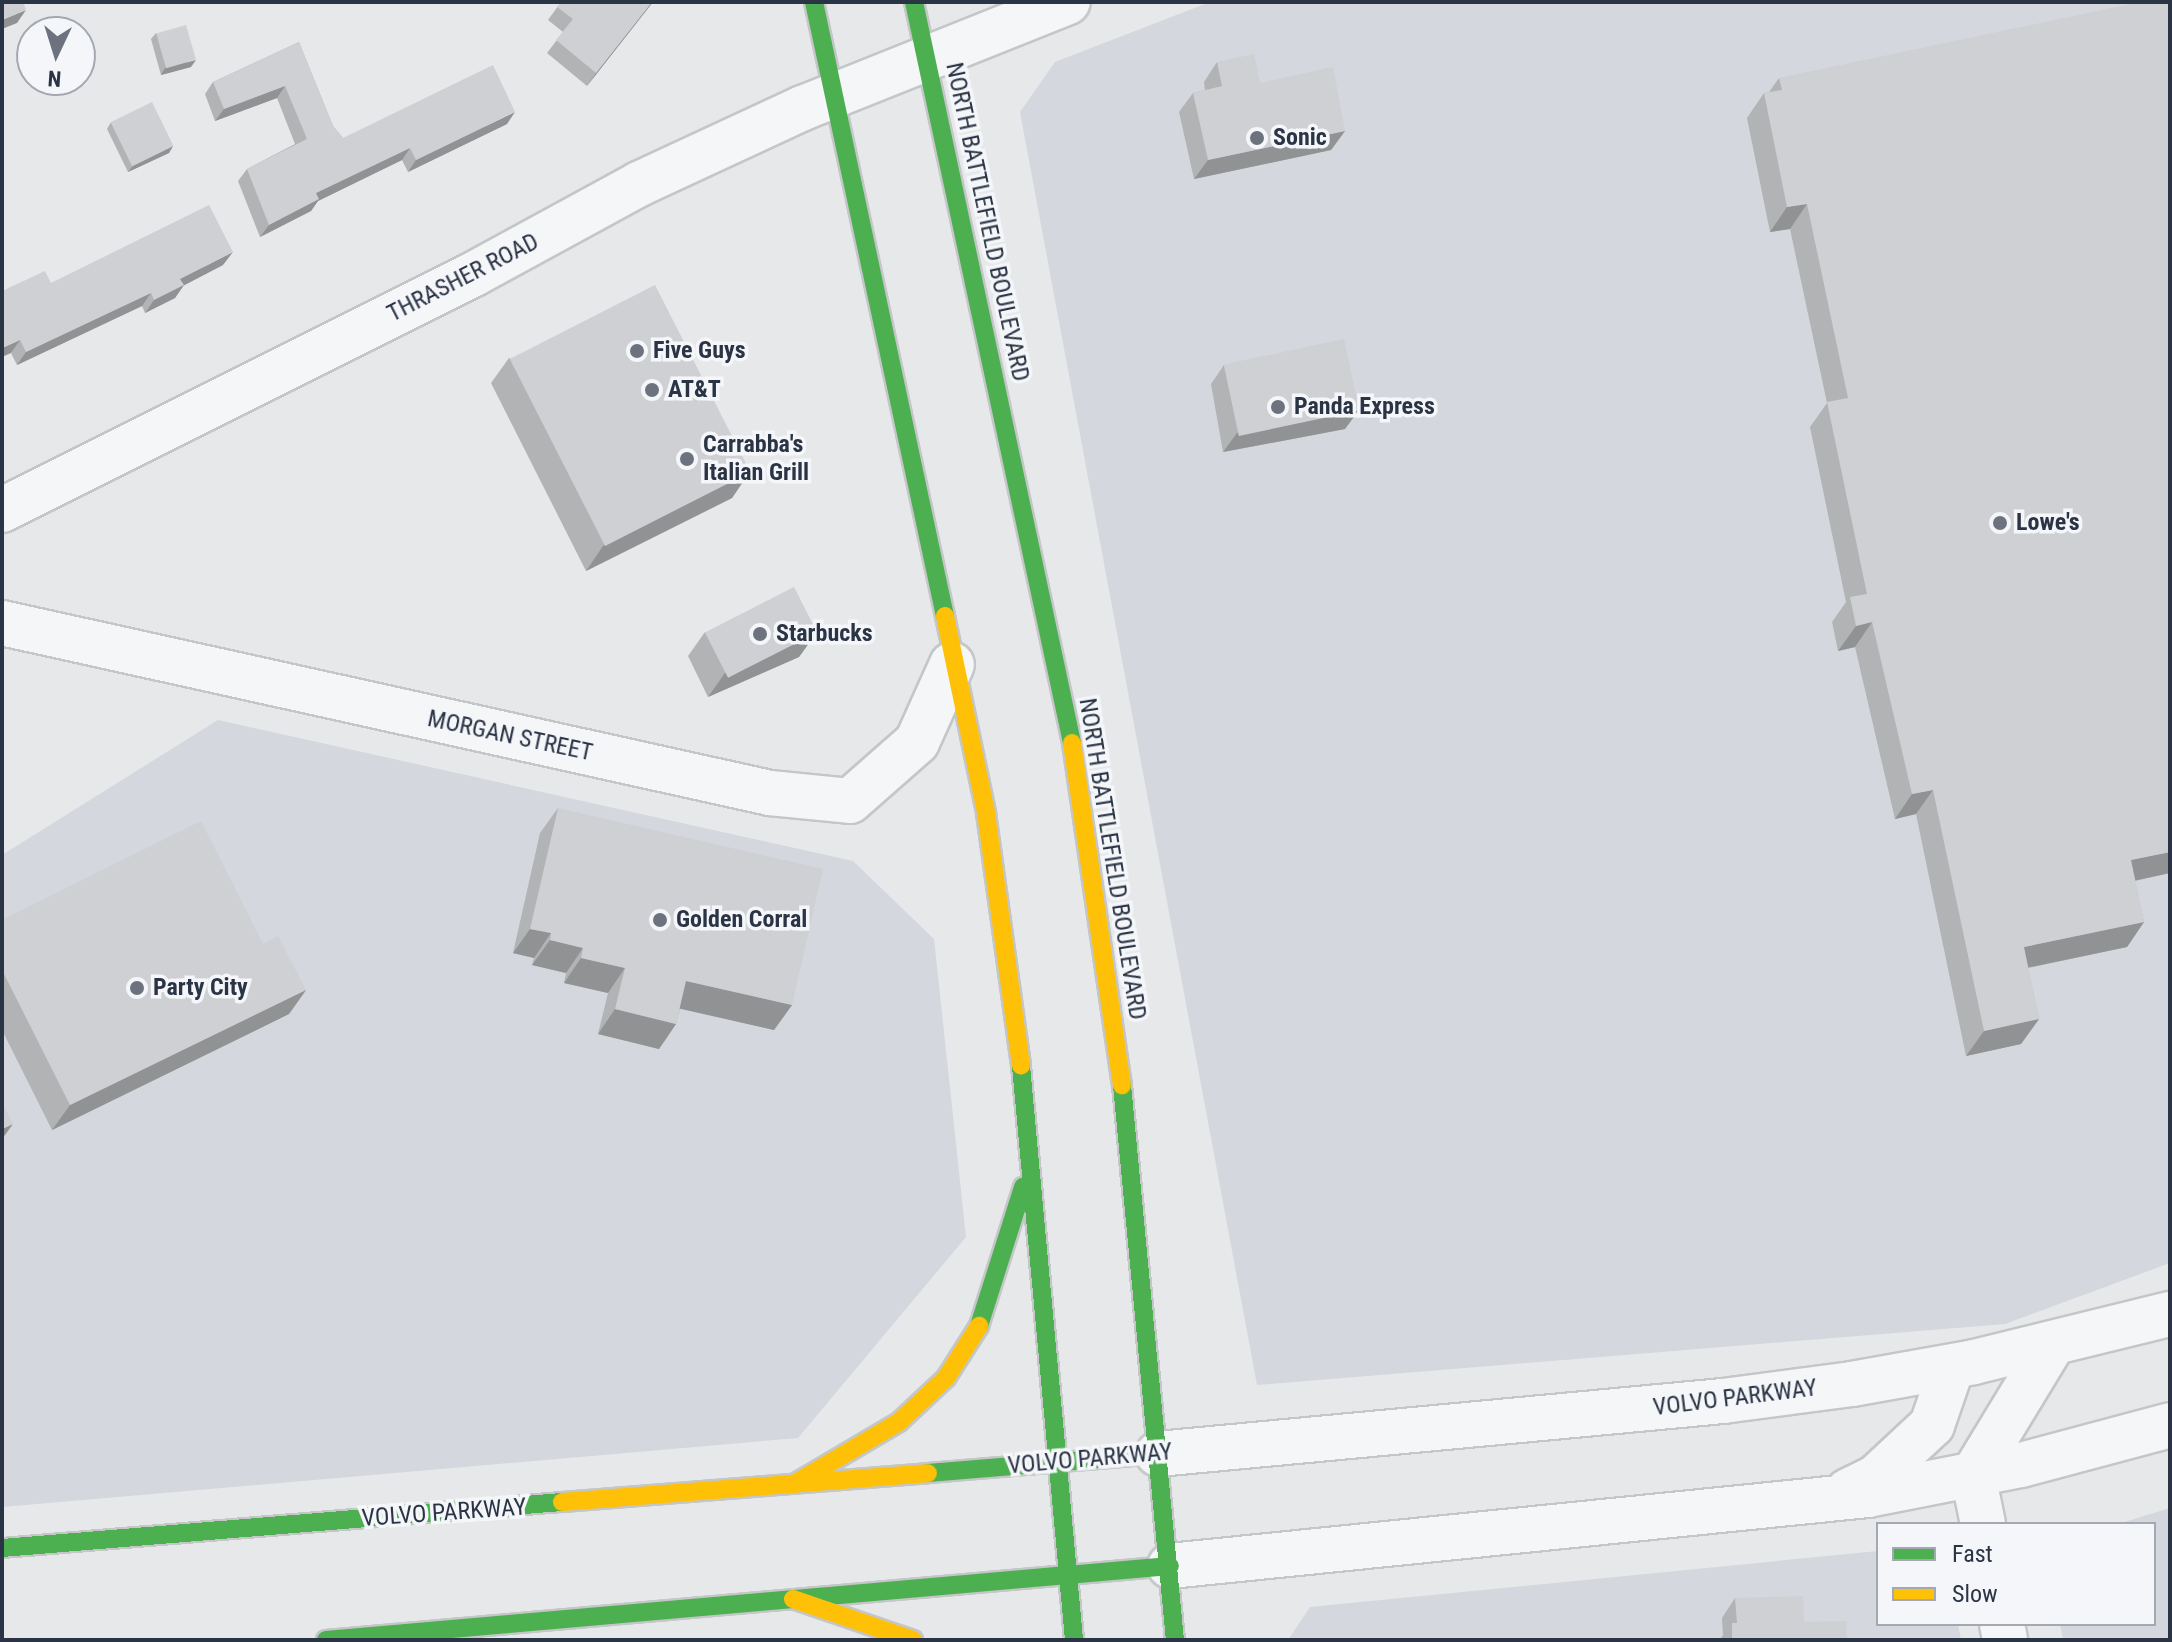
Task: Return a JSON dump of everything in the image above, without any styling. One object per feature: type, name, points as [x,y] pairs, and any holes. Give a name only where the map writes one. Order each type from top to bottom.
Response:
[{"type":"main road","points":[[814,2],[838,96],[952,664],[986,813],[1027,1126],[1074,1640]]},
{"type":"main road","name":"NORTH BATTLEFIELD BOULEVARD","points":[[914,2],[929,58],[1083,796],[1121,1079],[1175,1640]]},
{"type":"main road","points":[[794,1484],[899,1422],[946,1378],[978,1327],[996,1284],[1030,1162]]},
{"type":"main road","name":"VOLVO PARKWAY","points":[[2,1548],[1158,1454]]},
{"type":"main road","points":[[326,1640],[1170,1566]]},
{"type":"main road","points":[[793,1599],[913,1640]]},
{"type":"street","name":"THRASHER ROAD","points":[[2,510],[474,274],[639,184],[838,96],[1068,2]]},
{"type":"street","name":"MORGAN STREET","points":[[2,623],[770,793],[850,801],[917,742],[952,664]]},
{"type":"street","name":"VOLVO PARKWAY","points":[[1158,1454],[1723,1401],[1952,1367],[2170,1314]]},
{"type":"street","points":[[1983,1522],[1973,1475],[2052,1345]]},
{"type":"street","points":[[1832,1499],[1875,1478],[1917,1443],[1932,1425],[1952,1367]]},
{"type":"street","points":[[1170,1566],[1832,1499],[1973,1475],[2170,1425]]},
{"type":"shaded area","points":[[1210,2],[2170,2],[2170,1263],[2005,1324],[1257,1385],[1020,112],[1055,62]]},
{"type":"shaded area","points":[[218,720],[853,861],[934,939],[966,1237],[798,1438],[2,1507],[2,855]]},
{"type":"shaded area","points":[[2170,1508],[2170,1640],[2063,1640],[2060,1626],[2156,1626],[2156,1522],[2124,1522]]},
{"type":"shaded area","points":[[1876,1551],[1876,1626],[1958,1626],[1961,1640],[1288,1640],[1310,1607]]},
{"type":"building","points":[[2,2],[23,2],[26,10],[2,20]]},
{"type":"building","points":[[561,2],[652,2],[596,73],[556,40],[573,19],[557,7]]},
{"type":"building","name":"Lowe's","points":[[2140,2],[2170,2],[2170,852],[2131,860],[2144,922],[2024,947],[2039,1019],[1984,1031],[1933,790],[1912,794],[1872,622],[1856,626],[1850,597],[1867,594],[1827,402],[1848,398],[1807,204],[1787,207],[1764,93],[1782,90],[1779,78]]},
{"type":"building","points":[[186,25],[196,60],[166,68],[156,34]]},
{"type":"building","points":[[299,42],[333,126],[343,138],[493,65],[515,112],[416,160],[410,148],[316,193],[319,199],[269,225],[247,169],[307,139],[285,86],[224,109],[213,82]]},
{"type":"building","name":"Sonic","points":[[1254,54],[1260,83],[1333,67],[1345,131],[1208,160],[1193,93],[1222,86],[1217,62]]},
{"type":"building","points":[[152,102],[173,146],[132,166],[111,122]]},
{"type":"building","points":[[209,205],[233,252],[180,279],[184,285],[154,300],[151,293],[26,352],[20,340],[2,348],[2,291],[45,271],[51,283]]},
{"type":"building","points":[[655,285],[750,472],[605,546],[510,359]]},
{"type":"building","name":"Panda Express","points":[[1344,339],[1359,410],[1239,436],[1224,365]]},
{"type":"building","points":[[794,587],[817,632],[728,678],[705,632]]},
{"type":"building","name":"Golden Corral","points":[[558,808],[823,869],[792,1005],[686,981],[676,1024],[615,1009],[625,968],[581,958],[583,948],[550,940],[551,933],[530,929]]},
{"type":"building","name":"Party City","points":[[201,821],[263,944],[278,936],[306,990],[70,1105],[2,970],[2,920]]},
{"type":"building","points":[[2,1102],[13,1124],[2,1129]]},
{"type":"building","points":[[1803,1596],[1804,1622],[1846,1621],[1847,1640],[1732,1640],[1732,1623],[1737,1623],[1735,1598]]},
{"type":"traffic: fast","points":[[814,2],[945,616]]},
{"type":"traffic: fast","points":[[914,2],[1072,743]]},
{"type":"traffic: fast","points":[[1021,1066],[1074,1640]]},
{"type":"traffic: fast","points":[[1122,1085],[1175,1640]]},
{"type":"traffic: fast","points":[[979,1326],[1023,1187]]},
{"type":"traffic: fast","points":[[928,1473],[1158,1454]]},
{"type":"traffic: fast","points":[[2,1548],[562,1502]]},
{"type":"traffic: fast","points":[[326,1640],[1170,1566]]},
{"type":"traffic: slow","points":[[945,616],[986,813],[1021,1066]]},
{"type":"traffic: slow","points":[[1072,743],[1122,1085]]},
{"type":"traffic: slow","points":[[794,1484],[899,1422],[946,1378],[979,1326]]},
{"type":"traffic: slow","points":[[562,1502],[928,1473]]},
{"type":"traffic: slow","points":[[793,1599],[913,1640]]},
{"type":"place","name":"Sonic","points":[[1257,138]]},
{"type":"place","name":"Five Guys","points":[[637,351]]},
{"type":"place","name":"AT&T","points":[[652,390]]},
{"type":"place","name":"Panda Express","points":[[1278,407]]},
{"type":"place","name":"Carrabba's Italian Grill","points":[[687,459]]},
{"type":"place","name":"Lowe's","points":[[2000,523]]},
{"type":"place","name":"Starbucks","points":[[760,634]]},
{"type":"place","name":"Golden Corral","points":[[660,920]]},
{"type":"place","name":"Party City","points":[[137,988]]}]
